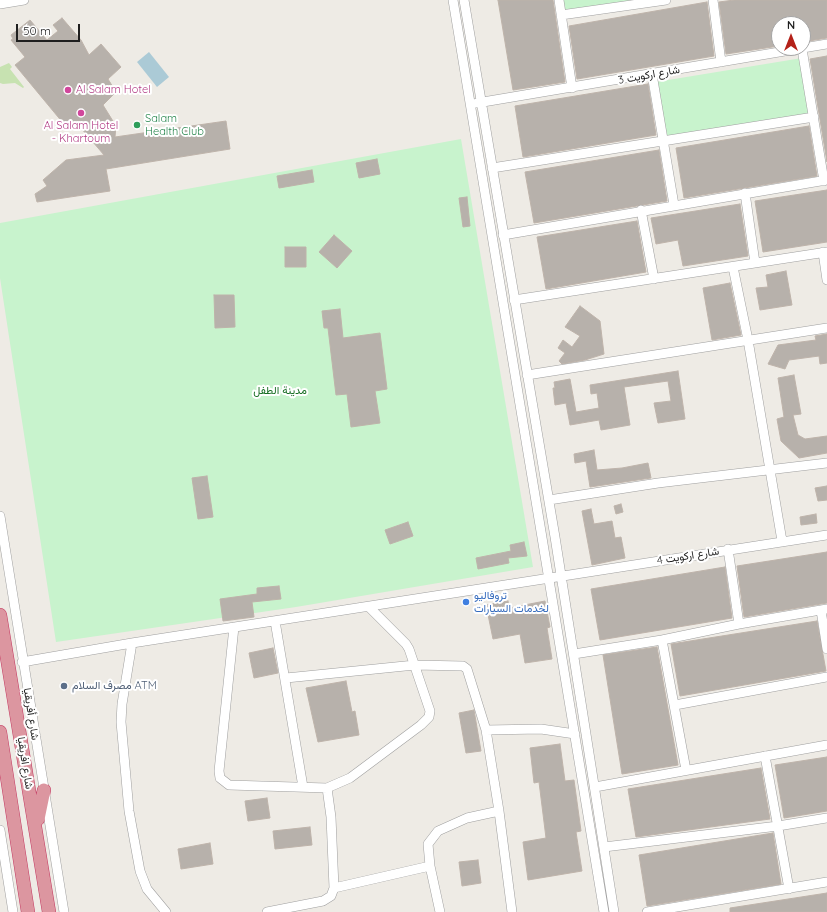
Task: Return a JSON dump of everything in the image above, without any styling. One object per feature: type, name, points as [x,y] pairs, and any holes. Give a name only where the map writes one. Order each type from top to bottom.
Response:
[{"type":"highway","name":"شارع افريقيا","points":[[0,615],[49,912]]},
{"type":"highway","name":"شارع افريقيا","points":[[0,732],[28,912]]},
{"type":"highway","points":[[36,829],[44,790]]},
{"type":"street","points":[[0,4],[24,0]]},
{"type":"street","points":[[453,0],[550,578],[604,912]]},
{"type":"street","points":[[464,0],[562,576],[614,912]]},
{"type":"street","points":[[559,0],[572,88]]},
{"type":"street","points":[[561,15],[666,0]]},
{"type":"street","points":[[713,0],[721,62]]},
{"type":"street","name":"شارع اركويت 3","points":[[811,47],[827,44]]},
{"type":"street","name":"شارع اركويت 3","points":[[470,104],[771,54]]},
{"type":"street","points":[[503,235],[641,210],[825,180],[803,56]]},
{"type":"street","points":[[652,74],[674,205]]},
{"type":"street","points":[[492,168],[814,118]]},
{"type":"street","points":[[745,193],[755,263]]},
{"type":"street","points":[[641,210],[654,278]]},
{"type":"street","points":[[514,300],[825,252],[827,280]]},
{"type":"street","points":[[733,267],[748,340],[782,541]]},
{"type":"street","points":[[527,375],[827,328]]},
{"type":"street","points":[[549,500],[658,483],[827,462]]},
{"type":"street","name":"شارع أفريقيا","points":[[0,516],[22,662],[64,912]]},
{"type":"street","name":"شارع اركويت 4","points":[[22,662],[132,643],[369,607],[728,549],[827,535]]},
{"type":"street","points":[[728,549],[739,624]]},
{"type":"street","points":[[234,627],[219,771],[220,778],[229,785],[327,788],[350,778],[421,725],[429,717],[430,711],[415,665],[406,644],[369,607]]},
{"type":"street","points":[[574,654],[662,640],[739,624],[824,609],[827,649]]},
{"type":"street","points":[[275,621],[286,678],[303,787]]},
{"type":"street","points":[[662,640],[686,770]]},
{"type":"street","points":[[132,643],[122,704],[121,722],[129,811],[140,871],[147,889],[166,912]]},
{"type":"street","points":[[286,678],[415,665],[457,664],[467,669],[486,730],[499,811],[512,912]]},
{"type":"street","points":[[675,705],[827,677]]},
{"type":"street","points":[[486,730],[541,729],[575,734]]},
{"type":"street","points":[[595,787],[827,745]]},
{"type":"street","points":[[765,756],[789,888]]},
{"type":"street","points":[[267,912],[323,901],[331,896],[334,888],[331,817],[327,788]]},
{"type":"street","points":[[440,912],[430,866],[428,844],[438,831],[467,818],[499,811]]},
{"type":"street","points":[[604,847],[778,826],[827,818]]},
{"type":"street","points":[[0,830],[13,912]]},
{"type":"street","points":[[334,888],[430,866]]},
{"type":"street","points":[[647,912],[705,907],[789,888],[827,882]]},
{"type":"green space","points":[[563,0],[642,0],[565,12]]},
{"type":"green space","points":[[802,58],[811,115],[666,138],[656,82]]},
{"type":"green space","points":[[9,63],[12,67],[10,69],[24,87],[23,88],[15,83],[0,83],[0,67]]},
{"type":"green space","name":"مدينة الطفل","points":[[461,139],[533,567],[296,607],[56,642],[0,278],[0,223]]},
{"type":"water","points":[[149,52],[169,77],[157,87],[137,62]]},
{"type":"building","points":[[498,0],[553,0],[565,82],[513,90]]},
{"type":"building","points":[[734,0],[827,0],[827,38],[811,41],[811,16],[771,16],[771,47],[726,54],[719,2]]},
{"type":"building","points":[[707,2],[714,56],[577,79],[569,26]]},
{"type":"building","name":"Al Salam Hotel - Khartoum","points":[[62,18],[81,40],[89,55],[101,44],[121,67],[108,79],[116,92],[103,105],[116,126],[115,137],[226,121],[230,149],[106,169],[110,191],[37,202],[35,194],[47,186],[43,180],[66,160],[104,155],[75,121],[68,129],[15,65],[25,57],[11,40],[13,39],[11,35],[30,20],[47,40],[58,31],[53,25]]},
{"type":"building","points":[[827,56],[827,162],[810,59]]},
{"type":"building","points":[[648,84],[656,135],[523,157],[515,106]]},
{"type":"building","points":[[809,126],[817,176],[684,198],[676,148]]},
{"type":"building","points":[[659,150],[667,201],[534,223],[525,172]]},
{"type":"building","points":[[377,159],[380,174],[359,178],[356,163]]},
{"type":"building","points":[[312,170],[314,182],[279,188],[277,176]]},
{"type":"building","points":[[827,190],[827,242],[763,252],[755,201]]},
{"type":"building","points":[[467,197],[470,226],[463,227],[459,198]]},
{"type":"building","points":[[740,204],[748,256],[683,266],[678,240],[656,244],[651,218]]},
{"type":"building","points":[[637,221],[646,272],[546,289],[537,237]]},
{"type":"building","points":[[334,235],[352,251],[337,268],[319,252]]},
{"type":"building","points":[[285,247],[306,247],[306,267],[285,267]]},
{"type":"building","points":[[786,271],[792,305],[760,310],[756,288],[768,287],[766,275]]},
{"type":"building","points":[[730,283],[741,335],[712,340],[703,288]]},
{"type":"building","points":[[214,295],[234,295],[235,327],[215,328]]},
{"type":"building","points":[[580,306],[600,321],[604,354],[585,360],[562,364],[559,361],[565,353],[558,348],[563,340],[572,347],[580,336],[565,327]]},
{"type":"building","points":[[340,309],[343,338],[380,333],[387,389],[375,391],[380,423],[351,427],[347,394],[336,395],[328,328],[324,328],[322,311]]},
{"type":"building","points":[[827,334],[827,363],[820,364],[819,356],[789,360],[785,369],[768,364],[778,345],[816,340],[815,336]]},
{"type":"building","points":[[678,371],[685,419],[658,423],[654,403],[671,401],[668,381],[624,387],[630,425],[601,430],[599,420],[570,425],[566,403],[555,405],[553,388],[555,388],[554,382],[570,379],[576,412],[599,408],[597,393],[591,394],[590,385]]},
{"type":"building","points":[[794,375],[801,414],[793,415],[798,435],[805,439],[827,436],[827,453],[799,458],[781,441],[777,419],[784,417],[778,378]]},
{"type":"building","points":[[594,450],[597,470],[622,468],[648,463],[651,478],[590,487],[586,461],[575,463],[574,454]]},
{"type":"building","points":[[207,476],[213,517],[198,519],[192,478]]},
{"type":"building","points":[[827,486],[827,500],[818,501],[815,488]]},
{"type":"building","points":[[621,504],[623,512],[616,514],[614,506]]},
{"type":"building","points":[[591,509],[594,524],[612,521],[615,538],[621,537],[625,558],[592,565],[582,511]]},
{"type":"building","points":[[816,514],[817,523],[801,525],[800,517]]},
{"type":"building","points":[[408,522],[413,536],[390,544],[385,530]]},
{"type":"building","points":[[524,542],[527,556],[508,558],[509,563],[478,569],[476,558],[511,551],[510,545]]},
{"type":"building","points":[[827,552],[827,603],[744,617],[737,566]]},
{"type":"building","points":[[725,567],[732,618],[600,640],[591,589]]},
{"type":"building","points":[[279,586],[281,599],[252,602],[254,617],[223,621],[220,599],[257,594],[257,588]]},
{"type":"building","points":[[508,601],[509,608],[545,601],[550,627],[547,628],[552,659],[525,663],[520,634],[493,639],[486,605]]},
{"type":"building","points":[[817,621],[826,671],[680,696],[671,644]]},
{"type":"building","points":[[657,647],[678,765],[622,774],[603,655]]},
{"type":"building","points":[[273,648],[278,673],[254,678],[249,653]]},
{"type":"building","points":[[346,681],[352,712],[355,711],[359,735],[318,742],[306,688]]},
{"type":"building","points":[[474,710],[481,751],[466,753],[459,713]]},
{"type":"building","points":[[560,744],[565,781],[574,780],[581,831],[576,832],[582,871],[528,880],[523,842],[546,838],[539,782],[534,783],[530,748]]},
{"type":"building","points":[[827,757],[827,811],[784,818],[775,765]]},
{"type":"building","points":[[761,768],[770,819],[636,837],[628,789]]},
{"type":"building","points":[[267,798],[270,818],[248,821],[245,801]]},
{"type":"building","points":[[310,827],[312,845],[275,849],[273,831]]},
{"type":"building","points":[[773,833],[781,884],[647,906],[639,855]]},
{"type":"building","points":[[210,843],[213,864],[181,869],[178,849]]},
{"type":"building","points":[[478,860],[481,883],[462,886],[459,862]]},
{"type":"building","points":[[827,893],[827,912],[730,912],[730,908]]},
{"type":"place","name":"Al Salam Hotel","points":[[68,90]]},
{"type":"place","name":"Al Salam Hotel - Khartoum","points":[[81,113]]},
{"type":"place","name":"Salam Health Club","points":[[137,125]]},
{"type":"place","name":"تروفاليو لخدمات السيارات","points":[[466,602]]},
{"type":"place","name":"مصرف السلام ATM","points":[[64,686]]}]
